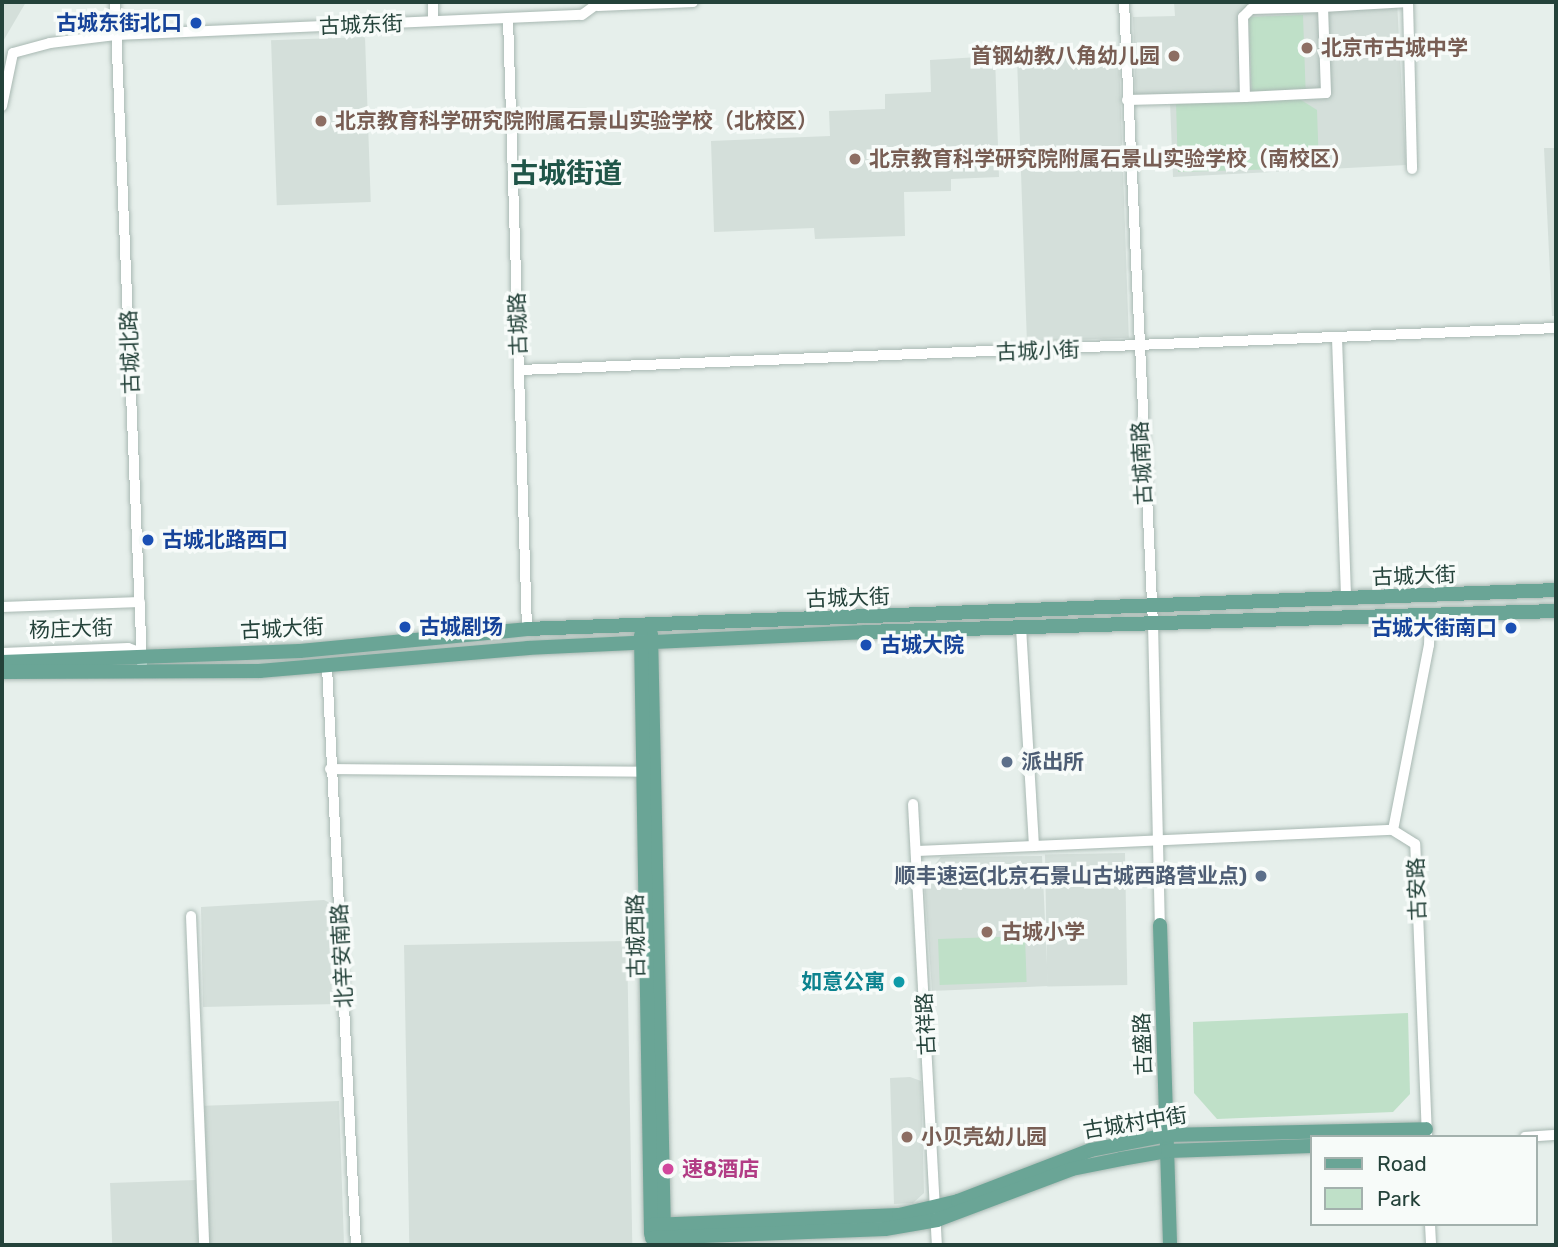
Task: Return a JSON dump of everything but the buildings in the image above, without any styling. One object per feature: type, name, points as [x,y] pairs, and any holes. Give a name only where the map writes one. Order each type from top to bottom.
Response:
[{"type":"main road","name":"古城大街","points":[[2,662],[118,658],[142,653],[300,651],[527,629],[1151,608],[1556,590]]},
{"type":"main road","name":"古城大街","points":[[142,669],[260,671],[528,648],[1153,623],[1556,611]]},
{"type":"main road","name":"古城西路","points":[[645,627],[658,1236]]},
{"type":"main road","name":"古城西路","points":[[646,643],[643,772],[658,1236]]},
{"type":"main road","name":"杨庄大街","points":[[2,672],[142,669]]},
{"type":"main road","name":"古盛路","points":[[1160,925],[1170,1245]]},
{"type":"main road","name":"古城村中街","points":[[937,1214],[1051,1162],[1167,1135],[1426,1133]]},
{"type":"main road","name":"古城村中街","points":[[658,1236],[937,1214],[1072,1169],[1168,1151],[1310,1146]]},
{"type":"street","name":"古城北路","points":[[115,2],[142,669]]},
{"type":"street","points":[[433,2],[433,22]]},
{"type":"street","name":"古城东街","points":[[6,63],[13,53],[50,43],[116,35],[582,15],[599,4],[693,2]]},
{"type":"street","name":"古城南路","points":[[1124,2],[1137,347],[1153,623],[1160,925]]},
{"type":"street","points":[[1245,97],[1243,17],[1246,8],[1408,2],[1412,169]]},
{"type":"street","points":[[1127,100],[1326,93],[1323,7]]},
{"type":"street","name":"古城路","points":[[508,18],[527,629]]},
{"type":"street","points":[[2,106],[6,63]]},
{"type":"street","name":"古城小街","points":[[520,370],[1556,328]]},
{"type":"street","points":[[1337,338],[1346,600]]},
{"type":"street","points":[[2,607],[140,602]]},
{"type":"street","name":"古安路","points":[[1426,1133],[1415,844],[1393,830],[1429,645],[1430,615]]},
{"type":"street","points":[[1021,628],[1034,846]]},
{"type":"street","name":"杨庄大街","points":[[2,653],[128,648],[142,653]]},
{"type":"street","name":"北辛安南路","points":[[327,667],[330,769],[356,1245]]},
{"type":"street","points":[[330,769],[643,772]]},
{"type":"street","name":"古祥路","points":[[914,804],[937,1245]]},
{"type":"street","points":[[917,851],[1393,830]]},
{"type":"street","points":[[191,916],[204,1245]]},
{"type":"street","points":[[1537,1136],[1556,1135]]},
{"type":"street","points":[[1430,1226],[1430,1245]]},
{"type":"shaded area","points":[[2,2],[26,2],[2,43]]},
{"type":"shaded area","name":"北京市古城中学","points":[[1174,2],[1397,2],[1406,165],[1173,177],[1170,102],[1136,103],[1133,17],[1175,16]]},
{"type":"shaded area","name":"北京教育科学研究院附属石景山实验学校（北校区）","points":[[365,37],[371,202],[277,205],[271,40]]},
{"type":"shaded area","name":"北京教育科学研究院附属石景山实验学校（南校区）","points":[[995,56],[999,177],[951,179],[951,191],[904,192],[905,236],[815,239],[814,228],[714,232],[711,141],[830,136],[829,111],[885,109],[885,94],[931,92],[930,60]]},
{"type":"shaded area","points":[[1119,56],[1129,338],[1027,341],[1017,60]]},
{"type":"shaded area","points":[[1544,148],[1556,148],[1556,316],[1552,316]]},
{"type":"shaded area","points":[[1125,853],[1127,985],[1047,986],[1045,854]]},
{"type":"shaded area","name":"古城小学","points":[[1042,856],[1048,986],[932,991],[924,878],[941,857]]},
{"type":"shaded area","points":[[324,900],[332,904],[338,1004],[203,1007],[201,907]]},
{"type":"shaded area","points":[[627,941],[632,1245],[409,1245],[404,945]]},
{"type":"shaded area","name":"小贝壳幼儿园","points":[[910,1077],[921,1081],[924,1193],[913,1203],[894,1204],[890,1078]]},
{"type":"shaded area","points":[[339,1101],[344,1245],[209,1245],[204,1106]]},
{"type":"shaded area","points":[[196,1180],[198,1245],[112,1245],[110,1183]]},
{"type":"green space","points":[[1303,15],[1306,92],[1252,94],[1249,17]]},
{"type":"green space","points":[[1298,98],[1317,110],[1319,168],[1178,172],[1176,102]]},
{"type":"green space","points":[[1025,936],[1027,982],[940,985],[938,939]]},
{"type":"green space","points":[[1408,1013],[1410,1094],[1393,1112],[1217,1119],[1194,1093],[1193,1022]]},
{"type":"place","name":"古城东街北口","points":[[196,23]]},
{"type":"place","name":"北京市古城中学","points":[[1307,48]]},
{"type":"place","name":"首钢幼教八角幼儿园","points":[[1174,56]]},
{"type":"place","name":"北京教育科学研究院附属石景山实验学校（北校区）","points":[[321,121]]},
{"type":"place","name":"北京教育科学研究院附属石景山实验学校（南校区）","points":[[855,159]]},
{"type":"place","name":"古城北路西口","points":[[148,540]]},
{"type":"place","name":"古城剧场","points":[[405,627]]},
{"type":"place","name":"古城大街南口","points":[[1511,628]]},
{"type":"place","name":"古城大院","points":[[866,645]]},
{"type":"place","name":"派出所","points":[[1007,762]]},
{"type":"place","name":"顺丰速运(北京石景山古城西路营业点)","points":[[1261,876]]},
{"type":"place","name":"古城小学","points":[[987,932]]},
{"type":"place","name":"如意公寓","points":[[899,982]]},
{"type":"place","name":"小贝壳幼儿园","points":[[907,1137]]},
{"type":"place","name":"速8酒店","points":[[668,1169]]},
{"type":"district","name":"古城街道","points":[[566,174]]}]
